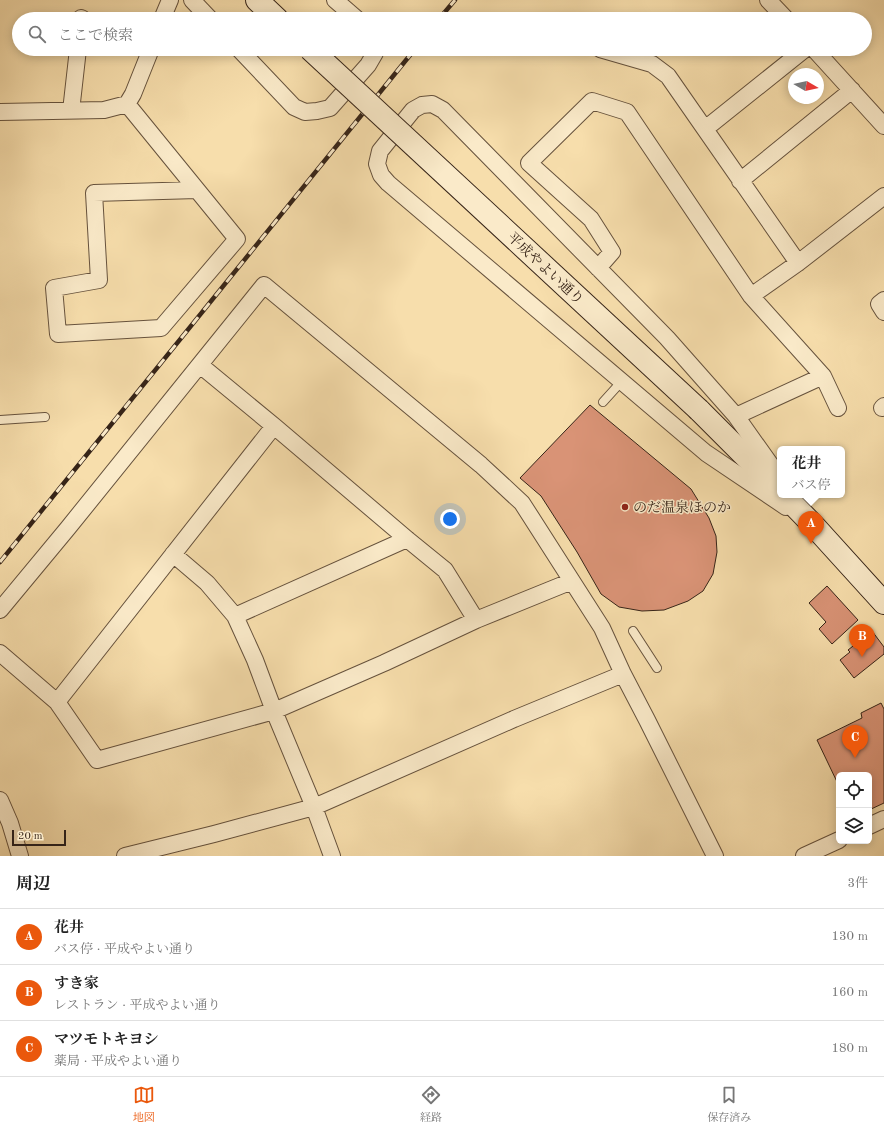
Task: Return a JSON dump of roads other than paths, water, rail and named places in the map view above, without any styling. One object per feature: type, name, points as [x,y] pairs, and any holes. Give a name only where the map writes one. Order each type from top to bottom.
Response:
[{"type":"street","points":[[165,12],[170,0]]},
{"type":"street","points":[[192,0],[203,12]]},
{"type":"street","points":[[257,0],[270,12]]},
{"type":"street","points":[[334,0],[349,12]]},
{"type":"street","points":[[768,0],[779,12]]},
{"type":"street","points":[[72,111],[77,56]]},
{"type":"street","points":[[0,112],[104,110],[127,104],[133,94],[147,56]]},
{"type":"street","points":[[246,56],[294,107],[305,112],[330,108],[368,65],[373,56]]},
{"type":"street","name":"平成やよい通り","points":[[318,56],[699,410],[777,488]]},
{"type":"street","points":[[624,56],[652,64],[668,76],[798,263]]},
{"type":"street","points":[[705,129],[796,56]]},
{"type":"street","points":[[820,56],[852,90],[881,116]]},
{"type":"street","points":[[740,181],[852,90]]},
{"type":"street","points":[[598,268],[612,252],[591,219],[529,163],[592,101],[627,112],[752,296],[823,376],[838,408]]},
{"type":"street","points":[[127,104],[197,190],[237,240],[161,328],[58,334],[54,288],[99,280],[94,193],[197,190]]},
{"type":"street","points":[[777,474],[736,416],[667,338],[515,185],[443,110],[432,104],[422,105],[413,110],[380,152],[377,164],[381,176],[706,453],[815,527]]},
{"type":"street","points":[[752,296],[798,263],[884,196]]},
{"type":"street","points":[[0,610],[264,285],[481,465],[522,503],[602,628],[623,674],[648,720],[715,856]]},
{"type":"street","points":[[884,300],[879,304],[884,312]]},
{"type":"street","points":[[200,365],[445,570],[476,620]]},
{"type":"street","points":[[736,416],[823,376]]},
{"type":"street","points":[[58,702],[274,426]]},
{"type":"street","points":[[787,498],[884,603]]},
{"type":"street","points":[[795,498],[815,527]]},
{"type":"street","points":[[235,616],[407,539]]},
{"type":"street","points":[[173,554],[207,583],[235,616],[255,660],[332,856]]},
{"type":"street","points":[[0,653],[58,702],[96,760],[274,711],[384,663],[476,620],[572,581]]},
{"type":"street","points":[[125,856],[314,807],[514,719],[623,674]]},
{"type":"street","points":[[0,800],[10,822],[20,856]]},
{"type":"street","points":[[872,825],[884,819]]},
{"type":"street","points":[[804,856],[836,841]]},
{"type":"lane","points":[[604,402],[622,381]]},
{"type":"lane","points":[[0,420],[45,417]]},
{"type":"lane","points":[[633,631],[657,668]]},
{"type":"railway","points":[[445,12],[455,0]]},
{"type":"railway","points":[[0,562],[409,56]]},
{"type":"place","name":"のだ温泉ほのか","points":[[625,507]]},
{"type":"place","name":"花井","points":[[811,544]]},
{"type":"place","name":"すき家","points":[[862,657]]},
{"type":"place","name":"マツモトキヨシ","points":[[855,758]]}]
